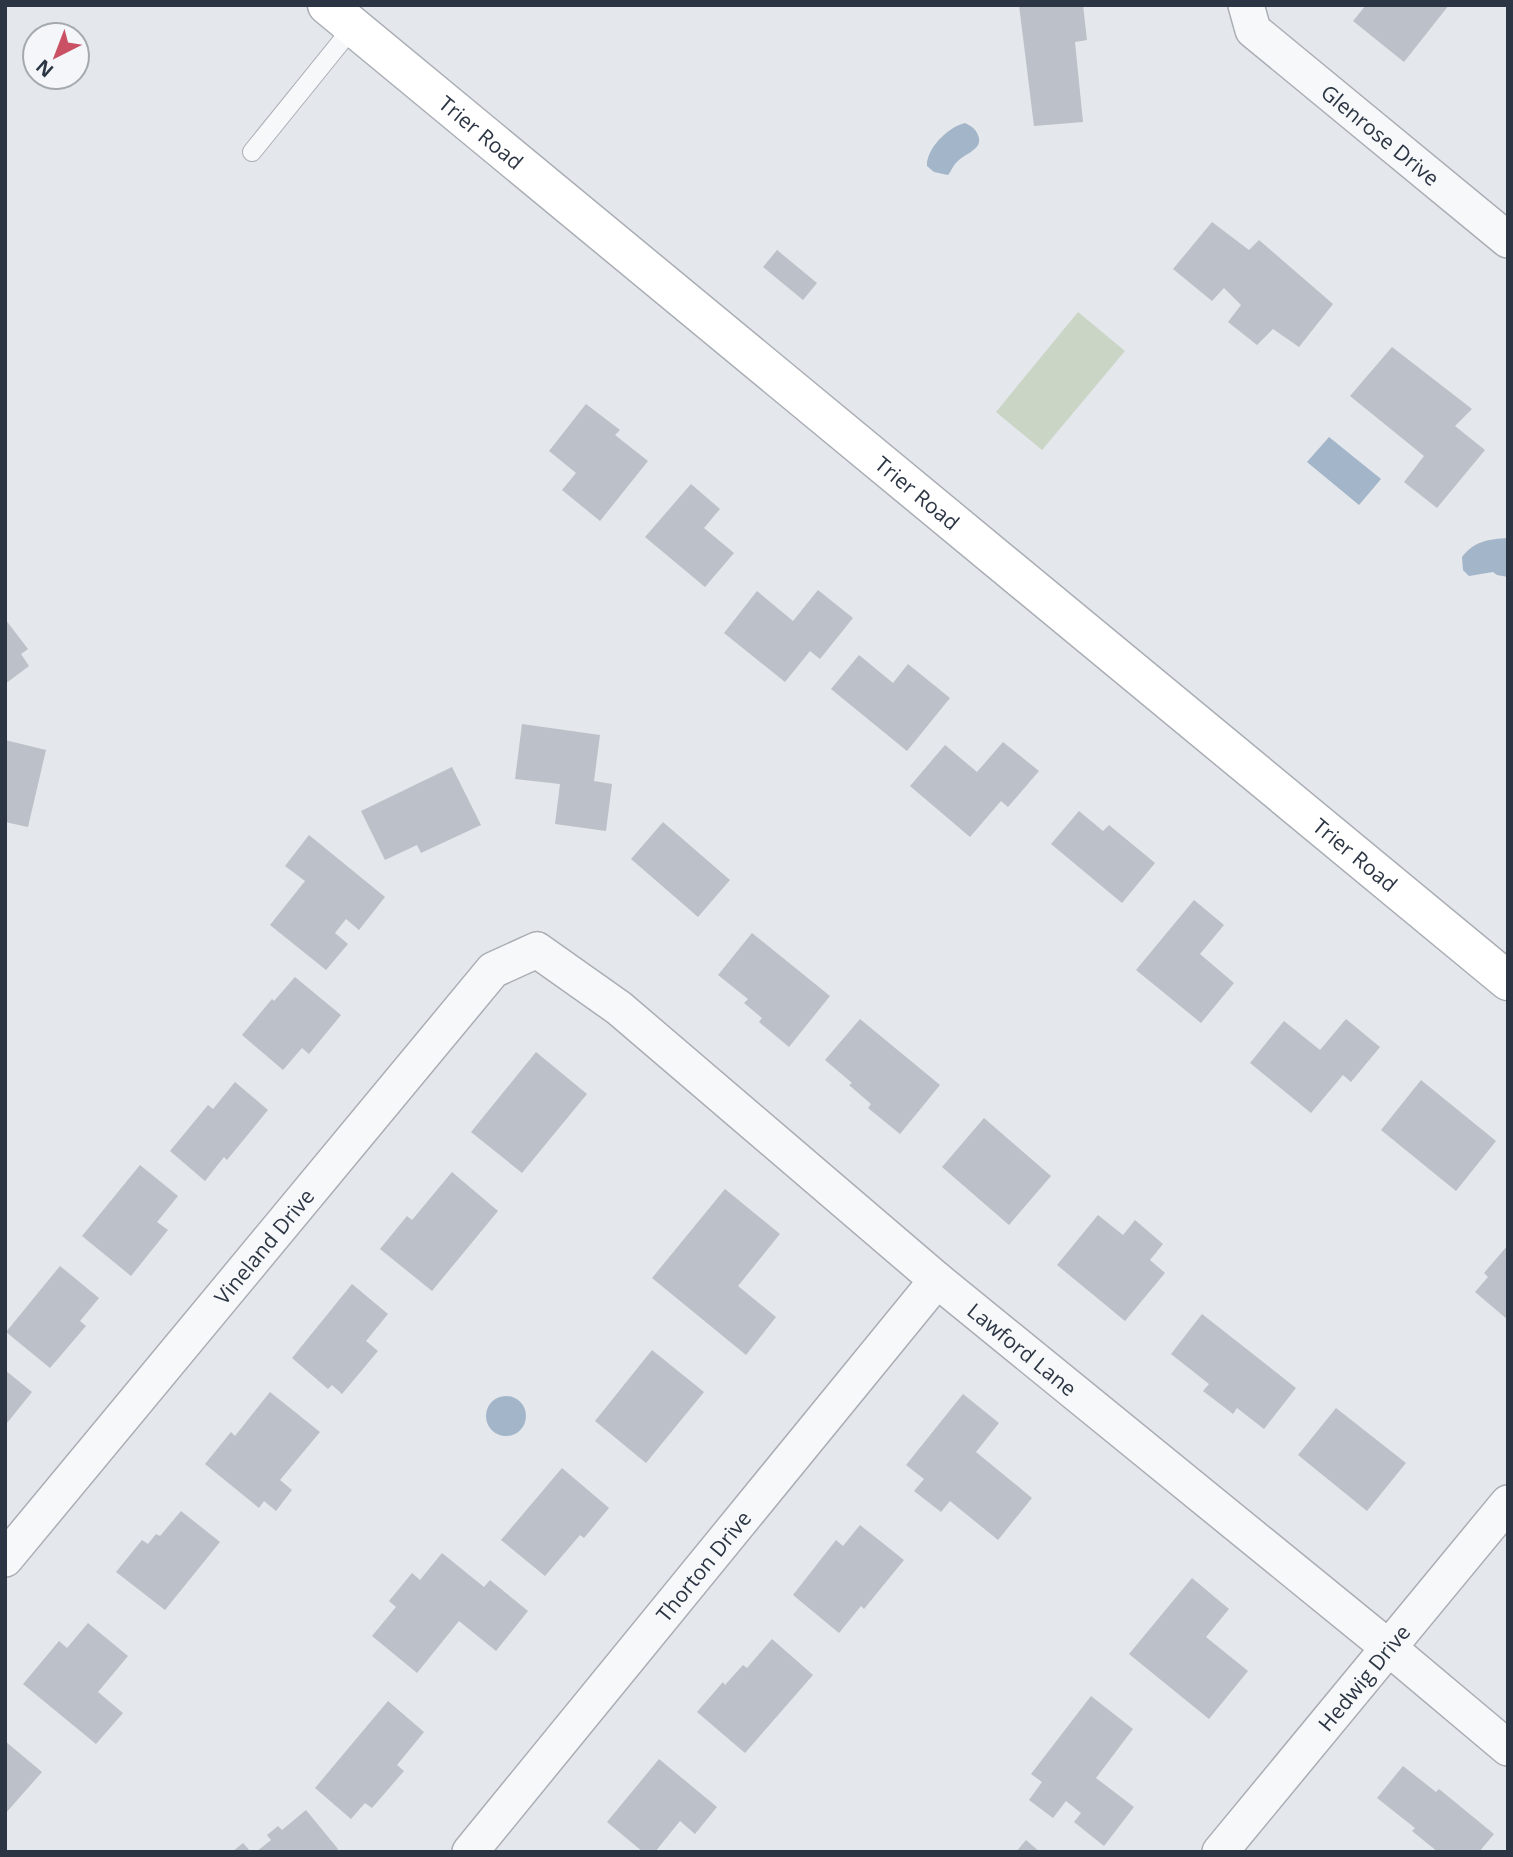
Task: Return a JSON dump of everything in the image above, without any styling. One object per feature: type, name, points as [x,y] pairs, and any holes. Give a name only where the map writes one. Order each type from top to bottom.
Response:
[{"type":"street","name":"Trier Road","points":[[340,16],[1508,981]]},
{"type":"street","name":"Glenrose Drive","points":[[1249,18],[1508,240]]},
{"type":"street","name":"Lawford Lane","points":[[537,950],[619,1008],[937,1280],[1508,1748]]},
{"type":"street","name":"Vineland Drive","points":[[5,1559],[493,970],[537,950]]},
{"type":"street","name":"Thorton Drive","points":[[470,1852],[937,1280]]},
{"type":"street","name":"Hedwig Drive","points":[[1220,1852],[1508,1503]]},
{"type":"lane","points":[[252,152],[340,16]]},
{"type":"green space","points":[[1078,312],[1125,351],[1042,450],[996,412]]},
{"type":"water","points":[[965,123],[976,131],[979,144],[956,163],[948,175],[934,172],[927,166],[934,146],[952,129]]},
{"type":"water","points":[[1329,437],[1381,479],[1359,505],[1307,462]]},
{"type":"water","points":[[1508,538],[1508,577],[1493,572],[1469,576],[1463,570],[1462,557],[1472,547],[1488,540]]},
{"type":"water","points":[[506,1396],[520,1402],[526,1416],[520,1430],[506,1436],[492,1430],[486,1416],[492,1402]]},
{"type":"building","points":[[1019,5],[1083,5],[1087,40],[1075,42],[1083,122],[1034,126]]},
{"type":"building","points":[[1366,5],[1449,5],[1404,62],[1353,21]]},
{"type":"building","points":[[1212,222],[1249,250],[1259,240],[1333,304],[1299,347],[1273,329],[1257,345],[1228,322],[1241,305],[1224,288],[1212,301],[1173,269]]},
{"type":"building","points":[[777,250],[817,283],[803,300],[763,267]]},
{"type":"building","points":[[1392,347],[1472,409],[1455,426],[1485,450],[1437,508],[1404,482],[1424,456],[1350,396]]},
{"type":"building","points":[[586,404],[620,430],[615,435],[648,461],[600,521],[562,490],[576,473],[549,451]]},
{"type":"building","points":[[691,484],[720,509],[704,528],[734,553],[705,587],[645,537]]},
{"type":"building","points":[[818,590],[853,618],[820,659],[810,651],[785,682],[724,633],[757,591],[793,621]]},
{"type":"building","points":[[5,619],[28,649],[21,654],[29,666],[5,684]]},
{"type":"building","points":[[859,655],[893,683],[908,664],[950,698],[907,751],[831,689]]},
{"type":"building","points":[[522,724],[600,735],[594,781],[612,784],[606,831],[555,824],[560,784],[515,779]]},
{"type":"building","points":[[5,740],[46,750],[28,827],[5,822]]},
{"type":"building","points":[[1003,742],[1039,771],[1008,807],[1001,801],[970,837],[910,786],[945,745],[977,772]]},
{"type":"building","points":[[452,767],[481,825],[421,853],[417,845],[385,860],[361,811]]},
{"type":"building","points":[[1079,811],[1103,831],[1109,825],[1155,863],[1122,903],[1051,844]]},
{"type":"building","points":[[663,822],[730,880],[698,917],[631,859]]},
{"type":"building","points":[[309,835],[385,897],[359,930],[346,919],[335,933],[348,944],[326,970],[270,925],[305,881],[285,866]]},
{"type":"building","points":[[1194,900],[1224,925],[1200,954],[1234,983],[1201,1023],[1136,970]]},
{"type":"building","points":[[752,933],[830,996],[789,1047],[759,1022],[762,1018],[744,1003],[748,999],[718,975]]},
{"type":"building","points":[[295,977],[341,1015],[309,1054],[302,1048],[283,1070],[242,1035],[272,999],[274,1001]]},
{"type":"building","points":[[860,1019],[940,1085],[900,1134],[868,1108],[871,1104],[825,1060]]},
{"type":"building","points":[[1346,1019],[1380,1047],[1351,1082],[1343,1075],[1311,1113],[1250,1063],[1284,1021],[1320,1050]]},
{"type":"building","points":[[536,1052],[587,1094],[522,1173],[471,1132]]},
{"type":"building","points":[[1421,1080],[1496,1141],[1456,1191],[1381,1130]]},
{"type":"building","points":[[235,1082],[268,1110],[227,1160],[224,1157],[205,1181],[170,1151],[208,1105],[213,1109]]},
{"type":"building","points":[[984,1118],[1051,1176],[1009,1225],[942,1167]]},
{"type":"building","points":[[140,1165],[178,1196],[157,1222],[168,1230],[131,1276],[82,1236]]},
{"type":"building","points":[[452,1172],[498,1211],[432,1291],[380,1249],[407,1216],[412,1220]]},
{"type":"building","points":[[725,1189],[780,1234],[738,1286],[776,1317],[746,1355],[652,1278]]},
{"type":"building","points":[[1098,1215],[1123,1235],[1135,1220],[1163,1244],[1150,1260],[1165,1273],[1125,1321],[1057,1265]]},
{"type":"building","points":[[1508,1245],[1508,1320],[1475,1292],[1488,1277],[1484,1273]]},
{"type":"building","points":[[60,1266],[99,1298],[80,1321],[86,1326],[50,1368],[6,1332]]},
{"type":"building","points":[[352,1284],[388,1314],[366,1341],[378,1351],[342,1394],[332,1385],[328,1389],[292,1358]]},
{"type":"building","points":[[1202,1314],[1296,1388],[1264,1429],[1237,1408],[1233,1414],[1203,1391],[1209,1384],[1171,1354]]},
{"type":"building","points":[[652,1350],[704,1392],[646,1463],[595,1421]]},
{"type":"building","points":[[5,1370],[32,1392],[7,1423],[5,1421]]},
{"type":"building","points":[[270,1392],[320,1432],[280,1480],[292,1490],[276,1511],[264,1501],[259,1508],[205,1464],[231,1432],[235,1436]]},
{"type":"building","points":[[963,1394],[999,1423],[976,1452],[1032,1498],[998,1540],[950,1501],[941,1512],[914,1491],[924,1479],[906,1465]]},
{"type":"building","points":[[1336,1408],[1406,1463],[1367,1511],[1298,1455]]},
{"type":"building","points":[[562,1468],[609,1508],[584,1538],[580,1535],[545,1576],[501,1540]]},
{"type":"building","points":[[181,1511],[220,1542],[165,1610],[116,1572],[142,1540],[148,1544],[156,1534],[160,1536]]},
{"type":"building","points":[[860,1525],[904,1560],[864,1609],[861,1606],[839,1633],[793,1595],[836,1540],[843,1546]]},
{"type":"building","points":[[442,1553],[484,1587],[490,1580],[528,1611],[496,1651],[459,1621],[417,1673],[372,1636],[396,1607],[389,1601],[412,1573],[420,1580]]},
{"type":"building","points":[[1192,1578],[1229,1609],[1206,1637],[1248,1671],[1209,1719],[1129,1654]]},
{"type":"building","points":[[88,1623],[128,1656],[98,1692],[123,1713],[96,1744],[23,1684],[59,1641],[67,1648]]},
{"type":"building","points":[[772,1639],[813,1675],[745,1753],[697,1712],[723,1682],[725,1685],[743,1665],[747,1668]]},
{"type":"building","points":[[1091,1696],[1133,1729],[1096,1778],[1134,1807],[1104,1846],[1074,1822],[1081,1813],[1066,1801],[1053,1818],[1029,1800],[1042,1782],[1031,1774]]},
{"type":"building","points":[[388,1701],[424,1732],[397,1765],[404,1771],[372,1808],[365,1803],[351,1819],[315,1788]]},
{"type":"building","points":[[5,1741],[42,1772],[5,1814]]},
{"type":"building","points":[[659,1759],[717,1807],[695,1834],[680,1821],[655,1852],[643,1852],[607,1822]]},
{"type":"building","points":[[1403,1766],[1436,1792],[1439,1789],[1494,1834],[1479,1852],[1438,1852],[1412,1831],[1415,1828],[1377,1798]]},
{"type":"building","points":[[306,1810],[338,1849],[336,1852],[256,1852],[271,1840],[267,1835],[278,1826],[282,1830]]},
{"type":"building","points":[[1026,1840],[1040,1852],[1016,1852]]},
{"type":"building","points":[[243,1843],[251,1852],[232,1852]]}]
